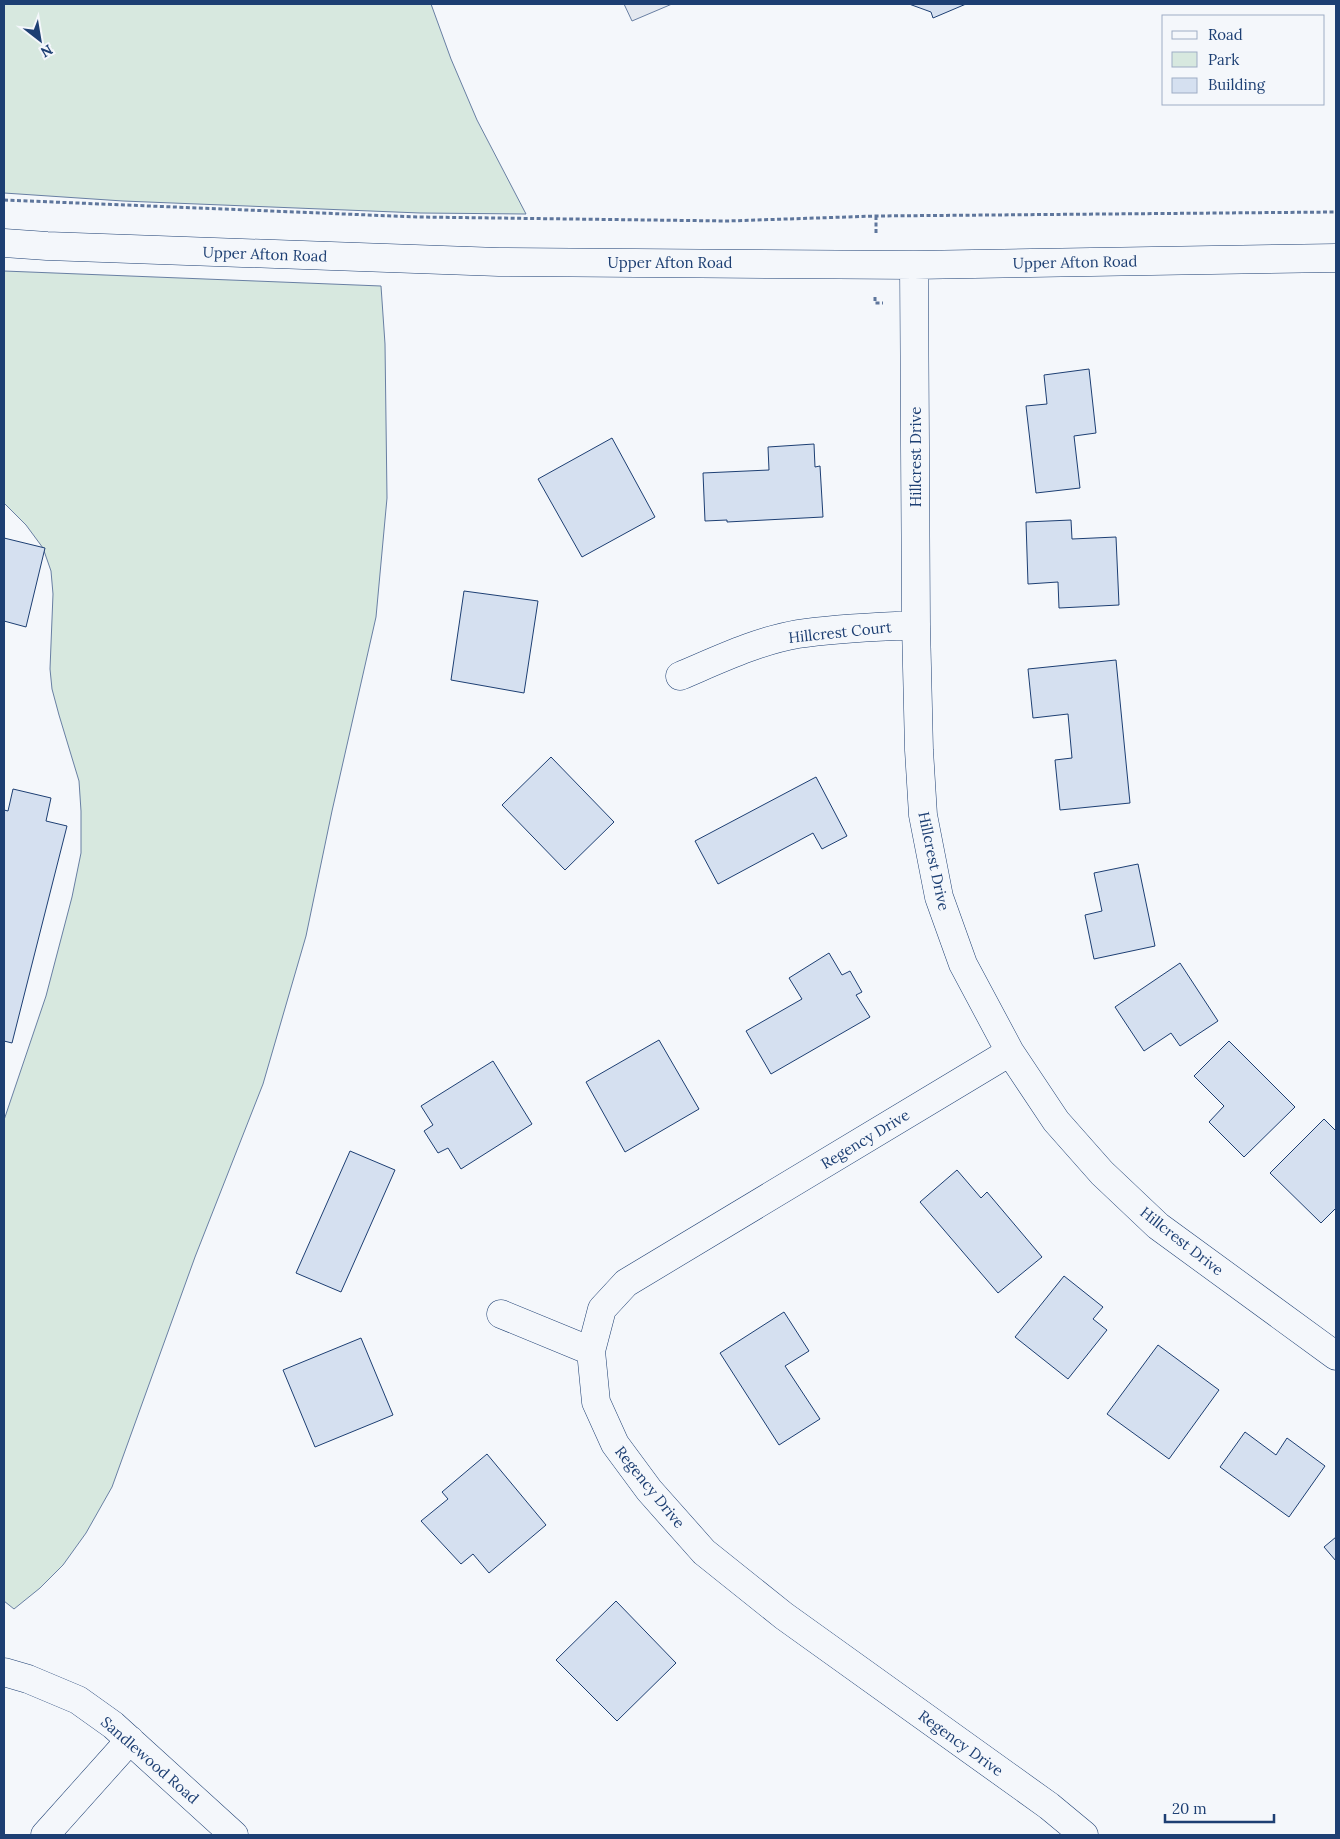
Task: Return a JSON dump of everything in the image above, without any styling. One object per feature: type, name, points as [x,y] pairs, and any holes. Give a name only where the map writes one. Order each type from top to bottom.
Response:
[{"type":"street","name":"Upper Afton Road","points":[[4,243],[499,262],[914,265],[1336,258]]},
{"type":"street","name":"Hillcrest Drive","points":[[914,265],[916,625],[919,750],[923,815],[939,897],[963,964],[1010,1052],[1056,1121],[1102,1173],[1158,1226],[1336,1356]]},
{"type":"street","name":"Hillcrest Court","points":[[680,676],[752,647],[797,634],[849,628],[916,625]]},
{"type":"street","name":"Regency Drive","points":[[1010,1052],[626,1283],[602,1309],[591,1351],[596,1402],[615,1444],[649,1490],[704,1552],[784,1616],[1049,1806],[1084,1835]]},
{"type":"street","points":[[501,1314],[591,1351]]},
{"type":"street","name":"Sandlewood Road","points":[[4,1672],[28,1679],[78,1700],[113,1725],[234,1835]]},
{"type":"street","points":[[46,1835],[130,1740]]},
{"type":"path","points":[[4,200],[417,217],[727,221],[876,216],[1336,212]]},
{"type":"green space","points":[[4,4],[431,4],[451,59],[477,120],[526,214],[420,213],[123,201],[4,193]]},
{"type":"green space","points":[[4,271],[381,286],[385,344],[387,498],[376,617],[306,936],[263,1084],[195,1257],[112,1487],[86,1533],[63,1565],[40,1588],[14,1609],[4,1601],[4,1120],[46,996],[72,897],[81,853],[81,811],[79,781],[52,689],[50,669],[53,594],[51,571],[43,548],[26,525],[4,503]]},
{"type":"shaded area","points":[[624,4],[672,4],[632,21]]},
{"type":"building","points":[[909,4],[966,4],[933,18],[931,12]]},
{"type":"building","points":[[1089,369],[1096,433],[1074,436],[1080,488],[1036,493],[1026,406],[1047,404],[1044,375]]},
{"type":"building","points":[[612,438],[655,517],[582,557],[538,479]]},
{"type":"building","points":[[814,444],[815,467],[820,466],[823,517],[727,522],[727,520],[705,521],[703,473],[769,470],[768,447]]},
{"type":"building","points":[[1071,520],[1072,539],[1116,537],[1119,605],[1059,608],[1058,582],[1028,584],[1026,522]]},
{"type":"building","points":[[4,538],[45,548],[26,627],[4,621]]},
{"type":"building","points":[[464,591],[538,601],[524,693],[451,680]]},
{"type":"building","points":[[1116,660],[1130,803],[1060,810],[1055,760],[1072,758],[1068,714],[1033,718],[1028,669]]},
{"type":"building","points":[[551,757],[614,822],[565,870],[502,805]]},
{"type":"building","points":[[816,777],[847,836],[822,849],[813,833],[718,884],[695,841]]},
{"type":"building","points":[[13,789],[51,798],[46,821],[67,826],[12,1043],[4,1041],[4,810],[8,811]]},
{"type":"building","points":[[1138,864],[1155,946],[1094,959],[1085,915],[1102,911],[1094,873]]},
{"type":"building","points":[[829,953],[842,975],[850,971],[862,992],[856,995],[870,1017],[771,1074],[746,1031],[802,999],[789,978]]},
{"type":"building","points":[[1180,963],[1218,1021],[1180,1046],[1171,1033],[1144,1051],[1115,1007]]},
{"type":"building","points":[[659,1040],[699,1109],[625,1152],[586,1082]]},
{"type":"building","points":[[1229,1041],[1295,1107],[1244,1157],[1209,1122],[1224,1106],[1194,1076]]},
{"type":"building","points":[[493,1061],[532,1124],[461,1169],[448,1148],[438,1153],[424,1131],[433,1125],[421,1106]]},
{"type":"building","points":[[1324,1119],[1336,1131],[1336,1208],[1321,1223],[1270,1173]]},
{"type":"building","points":[[350,1151],[395,1170],[341,1292],[296,1273]]},
{"type":"building","points":[[957,1170],[981,1198],[987,1192],[1042,1257],[998,1293],[920,1202]]},
{"type":"building","points":[[1064,1276],[1103,1307],[1093,1319],[1107,1330],[1068,1379],[1015,1337]]},
{"type":"building","points":[[784,1312],[809,1351],[785,1366],[820,1419],[779,1445],[720,1353]]},
{"type":"building","points":[[361,1338],[393,1415],[315,1447],[283,1370]]},
{"type":"building","points":[[1158,1345],[1219,1390],[1169,1459],[1107,1414]]},
{"type":"building","points":[[1245,1432],[1276,1455],[1287,1438],[1325,1466],[1289,1517],[1220,1467]]},
{"type":"building","points":[[487,1454],[546,1525],[489,1573],[473,1554],[461,1564],[421,1521],[448,1499],[442,1492]]},
{"type":"building","points":[[1336,1537],[1336,1561],[1324,1547]]},
{"type":"building","points":[[616,1601],[676,1663],[617,1721],[556,1660]]}]
